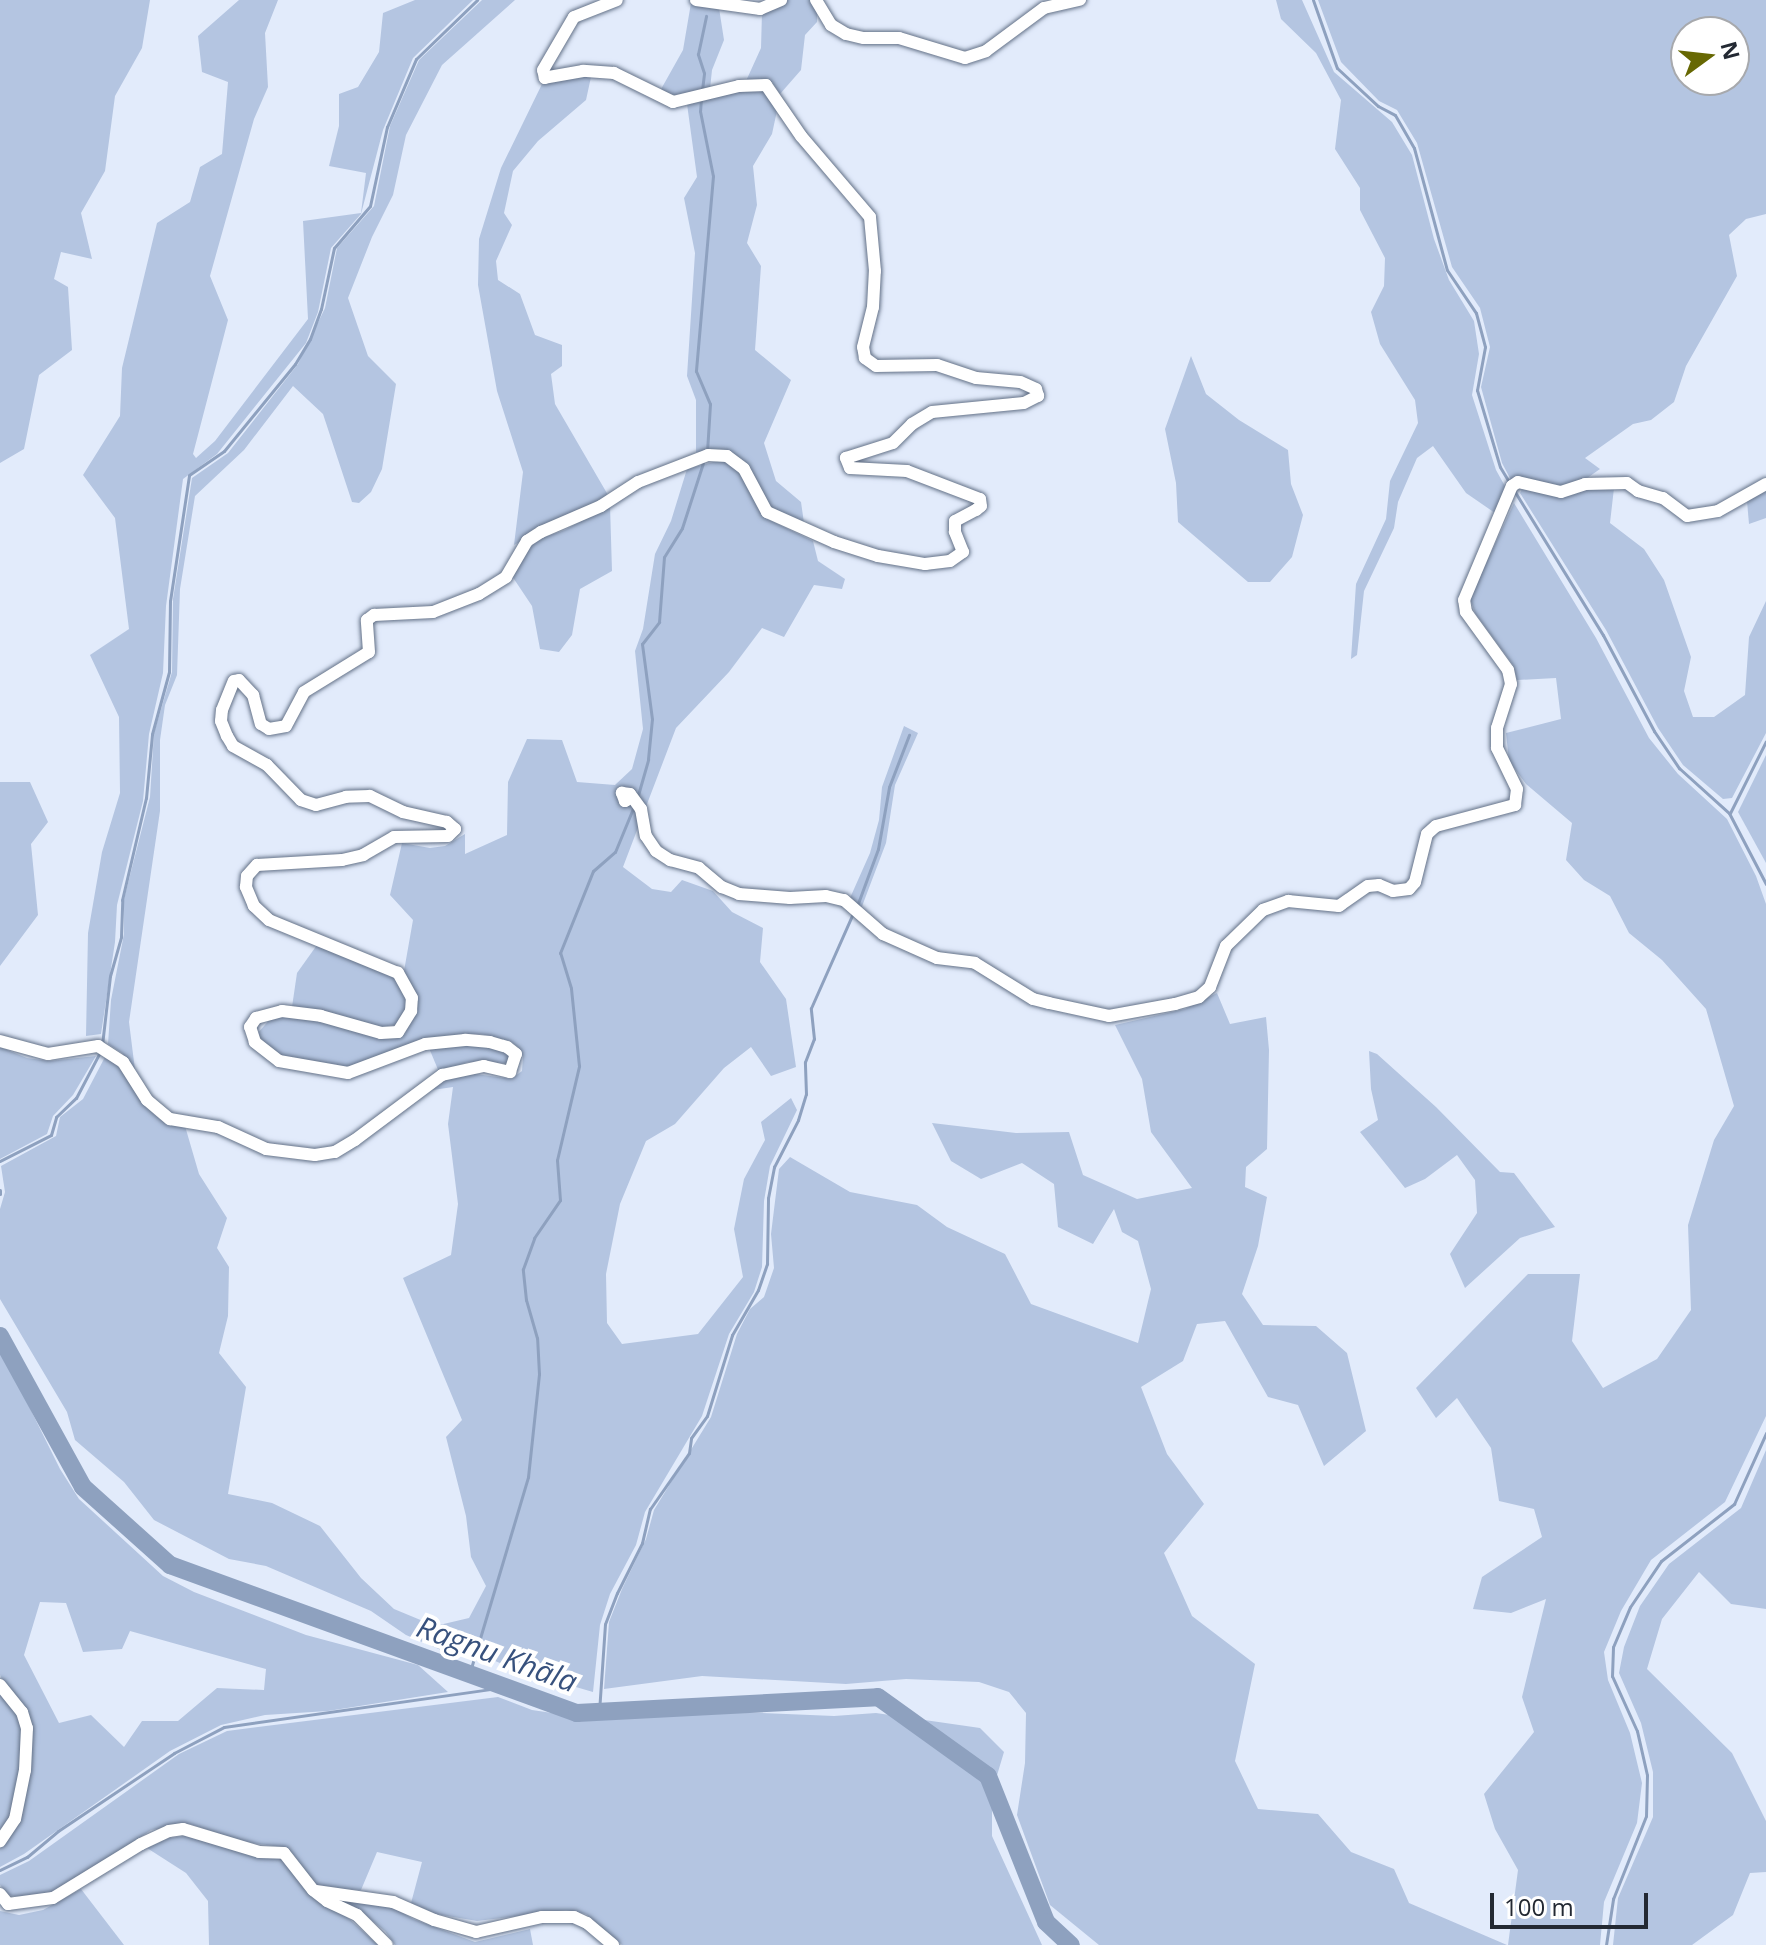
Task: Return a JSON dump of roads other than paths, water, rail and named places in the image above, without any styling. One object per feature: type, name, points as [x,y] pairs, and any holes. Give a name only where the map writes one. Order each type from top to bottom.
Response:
[{"type":"street","points":[[0,1041],[48,1054],[98,1046],[123,1062],[147,1100],[170,1119],[218,1127],[266,1149],[315,1155],[335,1152],[355,1140],[442,1075],[484,1066],[510,1072],[516,1054],[507,1047],[490,1042],[465,1040],[425,1044],[348,1073],[279,1061],[255,1042],[250,1027],[256,1018],[282,1011],[321,1016],[381,1033],[398,1032],[411,1011],[412,998],[398,973],[269,920],[254,906],[246,887],[247,876],[257,865],[342,860],[363,855],[394,837],[448,836],[455,829],[447,822],[403,812],[370,796],[346,797],[316,805],[301,800],[267,765],[233,746],[227,736],[221,721],[222,710],[234,681],[239,680],[253,695],[261,724],[269,729],[286,726],[304,692],[369,652],[367,620],[374,615],[433,612],[479,594],[506,577],[527,541],[541,532],[601,506],[650,477],[708,455],[727,456],[744,469],[767,512],[834,542],[878,556],[925,564],[950,561],[963,552],[955,532],[955,521],[981,506],[980,499],[907,471],[850,468],[846,458],[893,443],[912,424],[932,412],[1024,403],[1038,396],[1036,389],[1020,382],[976,378],[937,365],[876,366],[865,358],[863,347],[873,307],[875,271],[870,217],[801,136],[766,85],[739,86],[673,102],[614,73],[583,71],[545,78],[543,70],[574,17],[617,0]]},
{"type":"street","points":[[696,0],[760,9],[781,0]]},
{"type":"street","points":[[816,0],[831,25],[846,34],[864,38],[899,38],[965,58],[986,51],[1044,8],[1080,0]]},
{"type":"street","points":[[630,798],[641,809],[646,836],[656,851],[670,860],[699,868],[722,887],[739,894],[790,898],[826,896],[844,900],[883,934],[937,958],[975,963],[1033,999],[1109,1016],[1125,1016],[1175,1004],[1199,997],[1210,987],[1226,946],[1263,910],[1288,901],[1339,906],[1368,886],[1379,885],[1393,891],[1409,889],[1415,882],[1427,834],[1436,826],[1515,805],[1517,789],[1497,748],[1497,728],[1511,684],[1508,670],[1466,612],[1464,600],[1512,486],[1518,482],[1561,492],[1585,484],[1627,483],[1638,491],[1663,498],[1687,516],[1718,511],[1766,484]]},
{"type":"street","points":[[0,1685],[22,1712],[27,1728],[25,1770],[15,1819],[0,1841]]},
{"type":"street","points":[[0,1894],[8,1904],[53,1898],[141,1844],[169,1831],[183,1829],[259,1852],[284,1853],[313,1890],[327,1901],[357,1915],[387,1945]]},
{"type":"street","points":[[313,1890],[384,1900],[476,1932],[542,1917],[574,1917],[587,1923],[613,1945]]},
{"type":"waterway","points":[[102,1045],[110,976],[121,937],[122,900],[146,798],[152,734],[169,672],[170,601],[189,475],[224,451],[295,364],[310,339],[321,309],[334,248],[370,206],[387,127],[416,59],[477,0]]},
{"type":"waterway","points":[[1313,0],[1337,68],[1378,106],[1395,115],[1414,148],[1447,270],[1476,313],[1485,347],[1477,390],[1500,467],[1509,482]]},
{"type":"waterway","points":[[702,90],[704,73],[698,54],[706,16]]},
{"type":"waterway","points":[[701,98],[700,111],[713,176],[696,371],[710,404],[707,452]]},
{"type":"waterway","points":[[638,795],[648,759],[652,719],[642,644],[659,622],[664,557],[682,528],[703,463]]},
{"type":"waterway","points":[[1515,492],[1603,635],[1654,731],[1679,768],[1729,813],[1766,884]]},
{"type":"waterway","points":[[857,906],[878,849],[889,787],[909,735]]},
{"type":"waterway","points":[[1730,813],[1766,741]]},
{"type":"waterway","points":[[469,1675],[528,1477],[539,1374],[537,1338],[526,1300],[523,1269],[534,1238],[560,1200],[557,1160],[579,1066],[571,988],[560,953],[593,871],[615,852],[634,806]]},
{"type":"waterway","points":[[599,1712],[605,1624],[642,1543],[650,1509],[689,1453],[691,1438],[707,1416],[732,1335],[758,1290],[767,1264],[768,1198],[774,1167],[798,1120],[806,1094],[805,1062],[814,1039],[811,1008],[853,913]]},
{"type":"waterway","points":[[0,1161],[51,1135],[56,1117],[76,1098],[100,1052]]},
{"type":"waterway","name":"Ragnu Khāla","points":[[0,1336],[83,1487],[170,1565],[577,1713],[878,1697],[988,1776],[1046,1922],[1071,1945]]},
{"type":"waterway","points":[[1606,1945],[1613,1899],[1646,1816],[1647,1775],[1637,1731],[1612,1676],[1613,1647],[1630,1607],[1661,1561],[1734,1504],[1766,1433]]},
{"type":"waterway","points":[[0,1870],[27,1857],[58,1831],[174,1753],[224,1727],[504,1687]]}]
